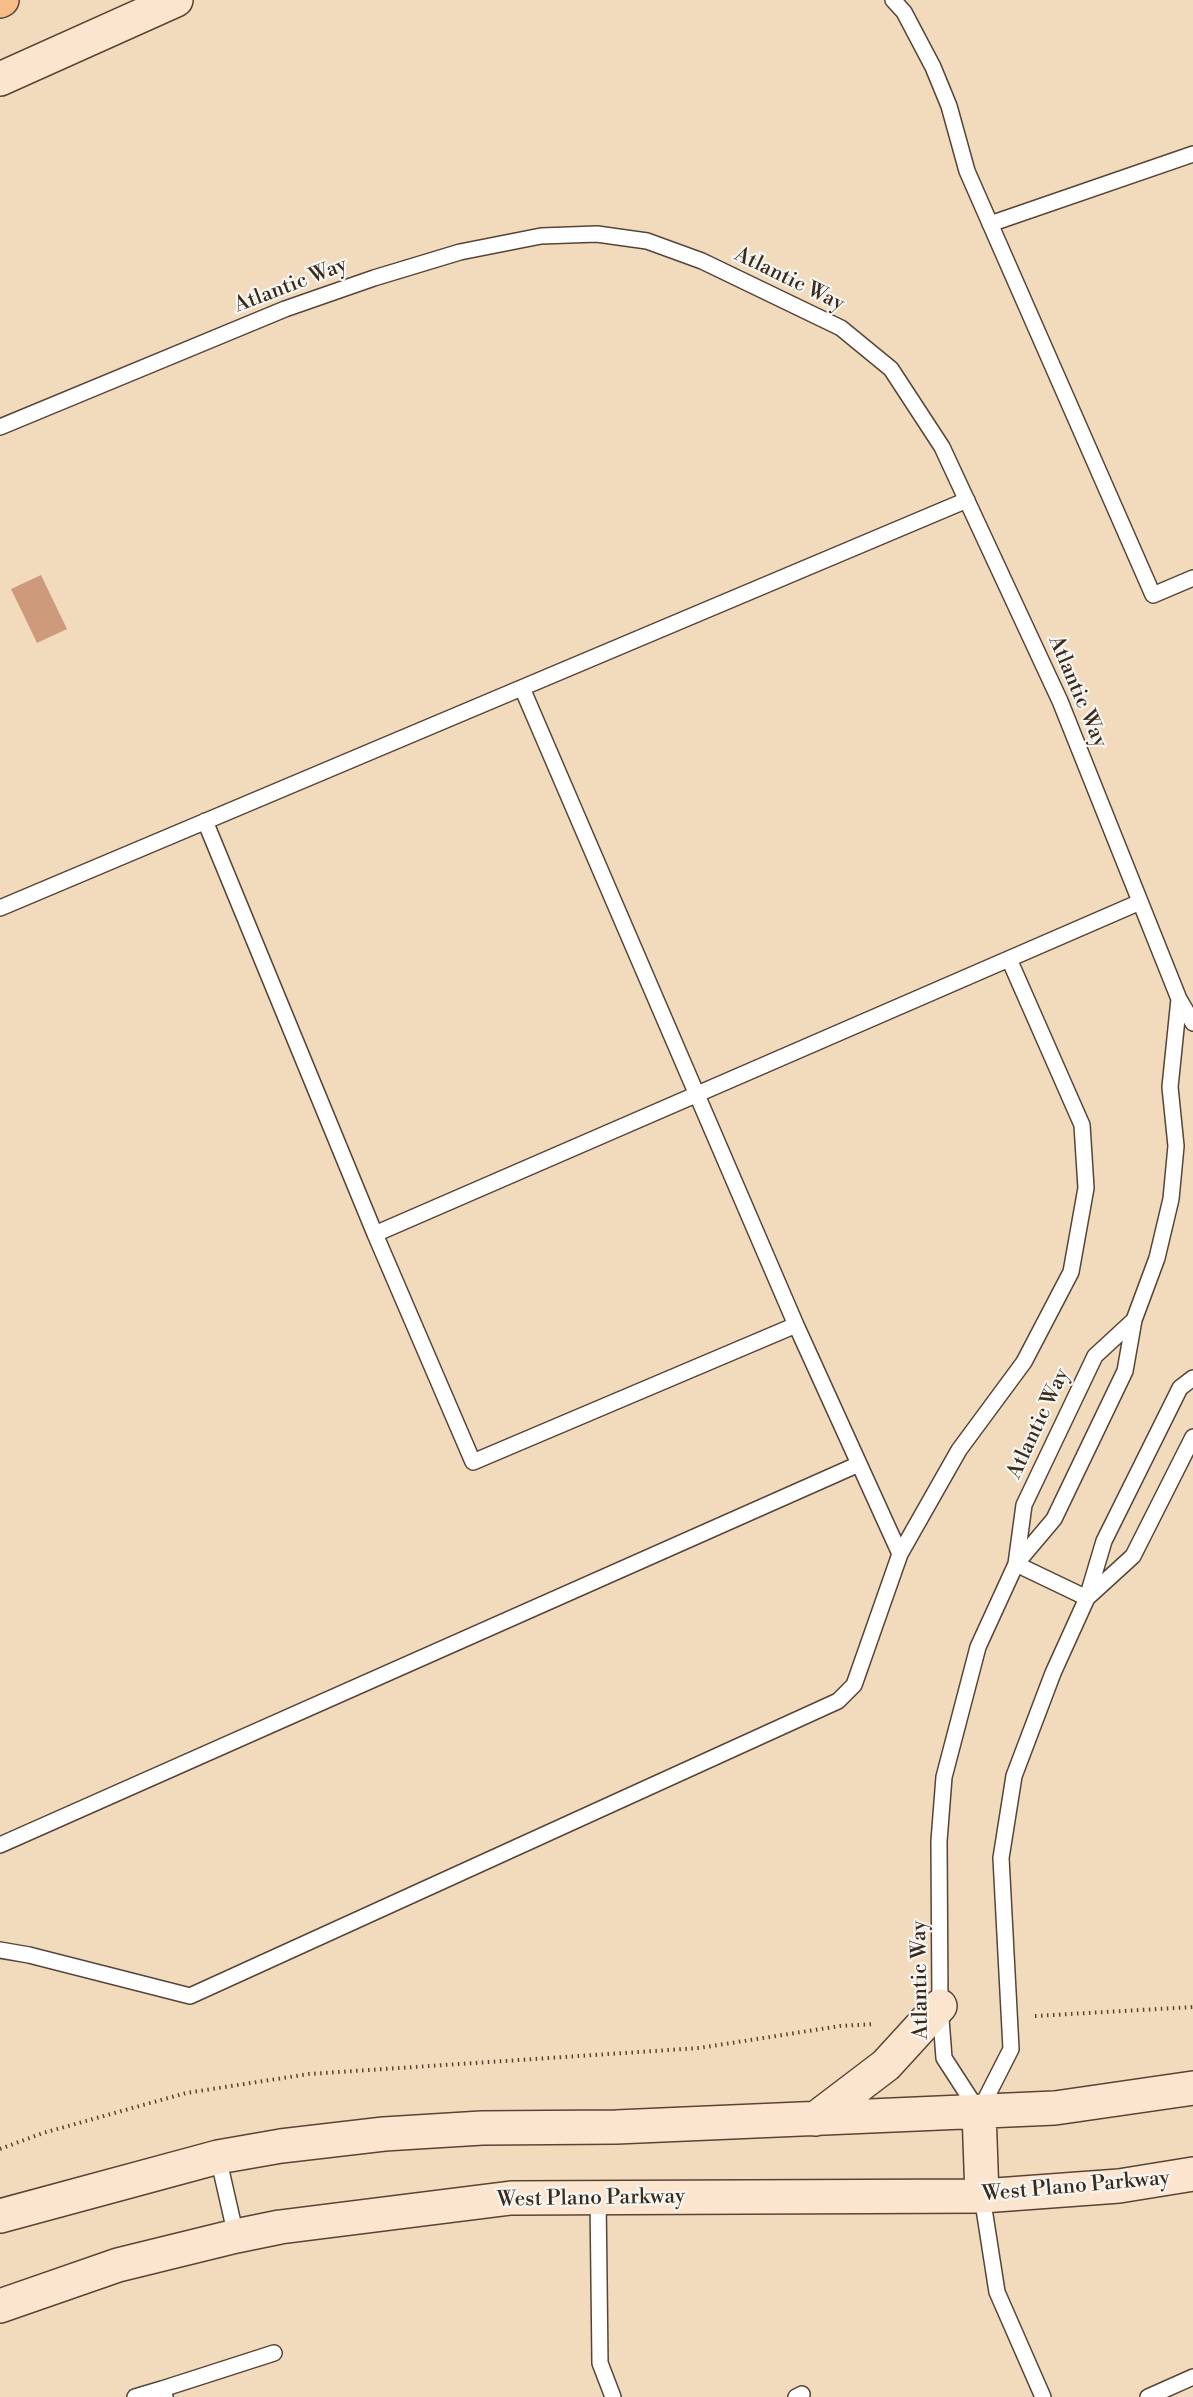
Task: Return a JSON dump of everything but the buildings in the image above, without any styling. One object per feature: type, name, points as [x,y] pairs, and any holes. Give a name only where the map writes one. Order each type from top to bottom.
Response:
[{"type":"main road","points":[[0,79],[176,0]]},
{"type":"main road","points":[[815,2118],[886,2065],[940,2006]]},
{"type":"main road","points":[[0,2216],[218,2157],[281,2146],[406,2133],[1055,2108],[1193,2088]]},
{"type":"main road","points":[[979,2112],[982,2196]]},
{"type":"main road","name":"West Plano Parkway","points":[[0,2306],[118,2265],[236,2236],[280,2227],[511,2198],[982,2196],[1119,2186],[1193,2174]]},
{"type":"lane","points":[[893,0],[904,12],[933,67],[949,106],[966,171],[1153,595],[1193,578]]},
{"type":"lane","points":[[990,224],[1193,154]]},
{"type":"lane","name":"Atlantic Way","points":[[0,427],[285,309],[374,278],[460,252],[541,236],[597,234],[647,241],[702,261],[841,328],[891,369],[942,447],[1060,701],[1179,999],[1193,1023]]},
{"type":"lane","points":[[0,908],[967,500]]},
{"type":"lane","points":[[522,688],[796,1325],[900,1554]]},
{"type":"lane","points":[[205,821],[375,1234],[473,1462],[796,1325]]},
{"type":"lane","points":[[375,1234],[1140,902]]},
{"type":"lane","points":[[0,1950],[29,1955],[190,1995],[838,1701],[854,1685],[900,1554],[959,1450],[1024,1362],[1071,1272],[1086,1188],[1082,1125],[1009,959]]},
{"type":"lane","name":"Atlantic Way","points":[[979,2112],[944,2058],[940,2006],[939,1841],[944,1777],[978,1647],[1016,1564],[1054,1519],[1125,1371],[1134,1320],[1156,1258],[1171,1199],[1176,1146],[1170,1088],[1179,999]]},
{"type":"lane","name":"Atlantic Way","points":[[1016,1564],[1024,1504],[1075,1397],[1095,1356],[1134,1320]]},
{"type":"lane","points":[[979,2112],[1011,2049],[1001,1858],[1014,1776],[1053,1673],[1088,1598],[1104,1541],[1180,1388],[1193,1378]]},
{"type":"lane","points":[[1088,1598],[1133,1556],[1193,1437]]},
{"type":"lane","points":[[0,1845],[859,1464]]},
{"type":"lane","points":[[1016,1564],[1088,1598]]},
{"type":"lane","points":[[218,2157],[236,2236]]},
{"type":"lane","points":[[598,2196],[600,2363],[613,2397]]},
{"type":"lane","points":[[982,2196],[997,2292],[1043,2397]]},
{"type":"lane","points":[[135,2397],[163,2393],[274,2353]]},
{"type":"lane","points":[[1148,2397],[1193,2378]]},
{"type":"path","points":[[1032,2016],[1193,2007]]},
{"type":"path","points":[[0,2149],[43,2133],[186,2093],[309,2074],[699,2048],[840,2026],[880,2024]]}]
